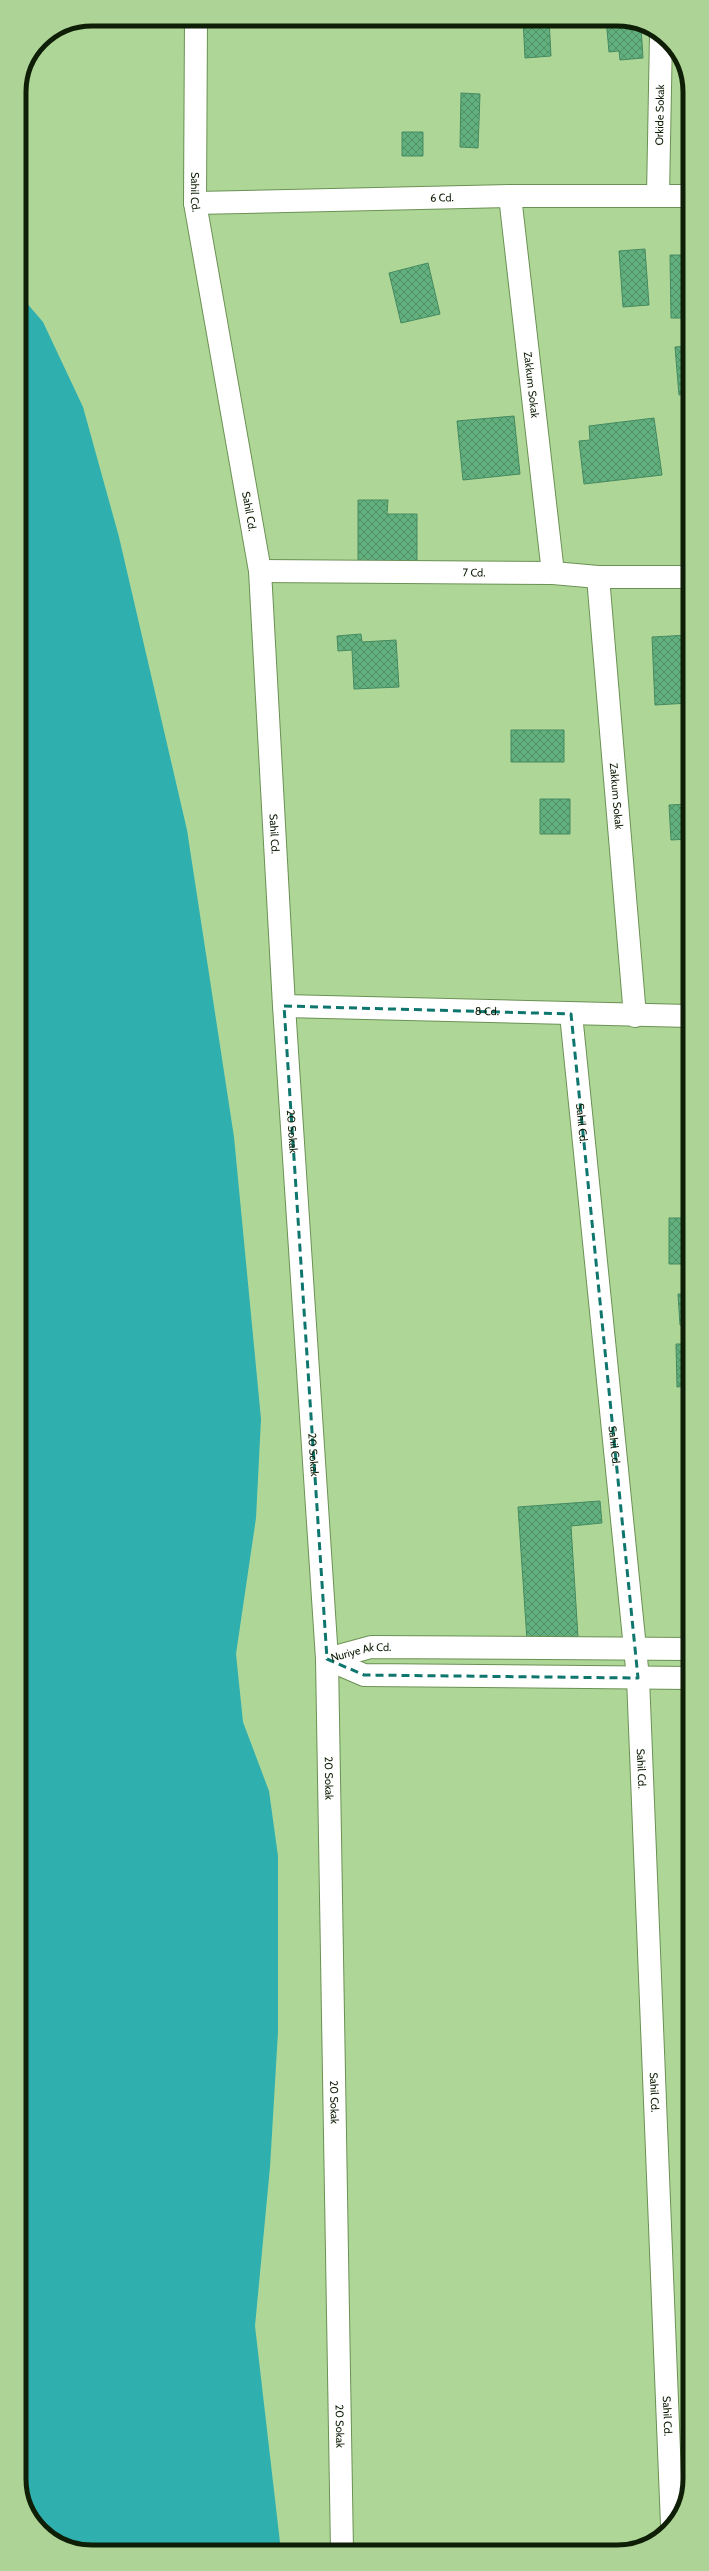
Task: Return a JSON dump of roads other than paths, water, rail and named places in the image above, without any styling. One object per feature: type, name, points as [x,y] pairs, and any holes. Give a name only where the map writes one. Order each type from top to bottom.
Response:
[{"type":"street","name":"Sahil Cd.","points":[[196,26],[196,203],[260,571],[284,1006]]},
{"type":"street","name":"Orkide Sokak","points":[[658,195],[661,42]]},
{"type":"street","name":"6 Cd.","points":[[196,203],[510,196],[683,196]]},
{"type":"street","name":"Zakkum Sokak","points":[[510,196],[553,573]]},
{"type":"street","name":"7 Cd.","points":[[260,571],[553,573],[598,577],[683,576]]},
{"type":"street","name":"Zakkum Sokak","points":[[598,577],[635,1016]]},
{"type":"street","name":"8 Cd.","points":[[284,1006],[635,1016],[683,1016]]},
{"type":"street","name":"20 Sokak","points":[[284,1006],[327,1659],[342,2545]]},
{"type":"street","name":"Sahil Cd.","points":[[571,1014],[636,1649],[680,2484],[675,2510]]},
{"type":"street","name":"Nuriye Ak Cd.","points":[[327,1659],[371,1647],[683,1649]]},
{"type":"street","name":"Nuriye Ak Cd.","points":[[327,1659],[364,1675],[683,1678]]},
{"type":"water","points":[[26,302],[43,322],[83,407],[119,537],[187,830],[234,1137],[261,1419],[256,1518],[236,1654],[243,1722],[269,1791],[278,1856],[278,2032],[270,2167],[255,2326],[280,2545],[87,2545],[67,2540],[48,2529],[31,2504],[27,2492],[26,2479]]}]
